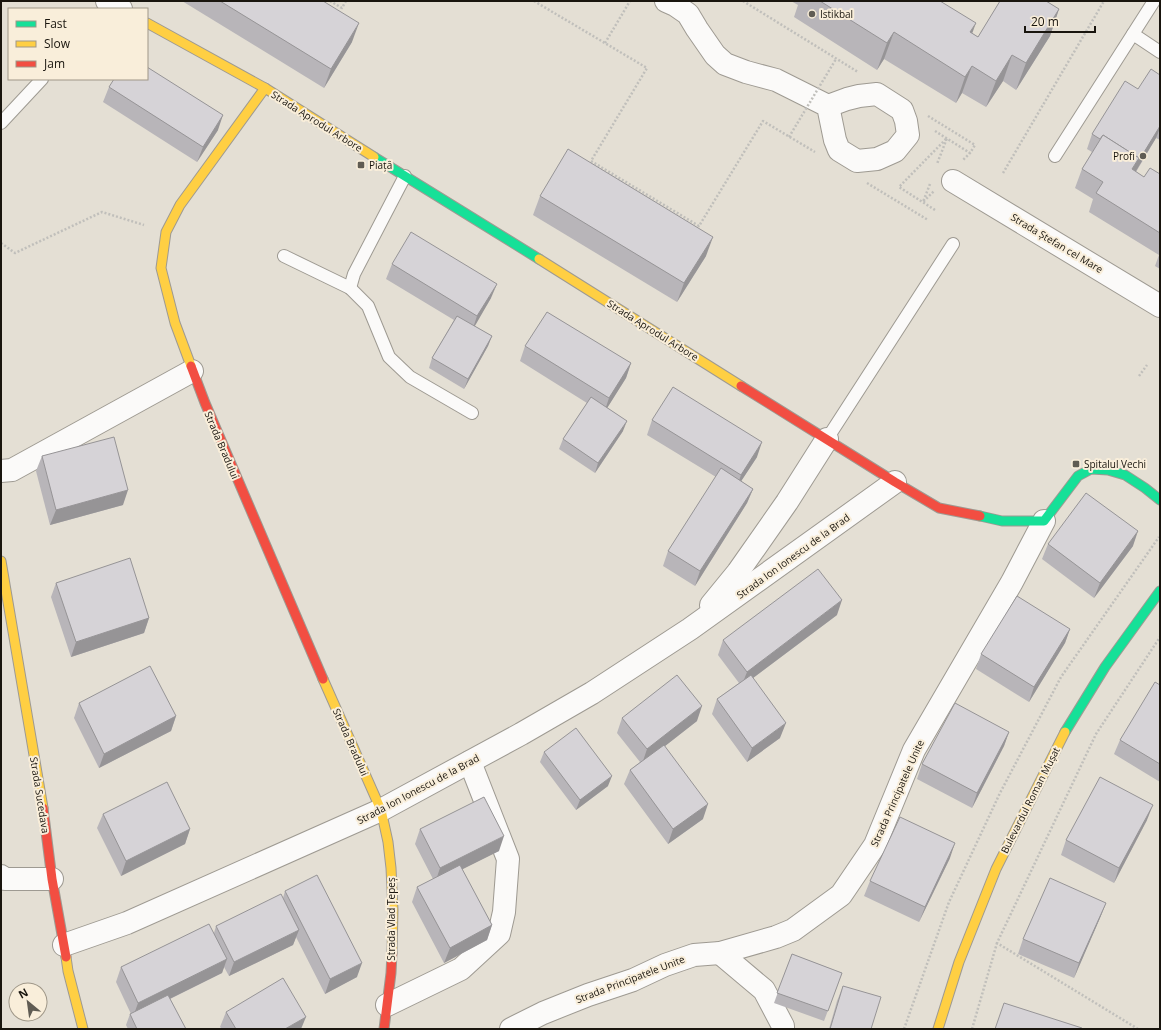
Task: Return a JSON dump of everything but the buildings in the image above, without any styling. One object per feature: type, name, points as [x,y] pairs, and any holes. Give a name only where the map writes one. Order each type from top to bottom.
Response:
[{"type":"street","points":[[666,1],[688,14],[697,30],[715,55],[725,64],[746,72],[776,80],[828,106]]},
{"type":"street","name":"Strada Aprodul Arbore","points":[[148,24],[265,88],[895,482],[939,508],[1002,521],[1044,521]]},
{"type":"street","name":"Strada Bradului","points":[[265,88],[180,206],[166,232],[161,268],[175,323],[192,371],[318,668],[381,810]]},
{"type":"street","name":"Strada Ștefan cel Mare","points":[[953,181],[1160,306]]},
{"type":"street","points":[[1,471],[12,470],[192,371]]},
{"type":"street","name":"Strada Ion Ionescu de la Brad","points":[[690,629],[738,572],[787,502],[827,439]]},
{"type":"street","points":[[1044,521],[1078,476],[1091,469],[1108,470],[1125,475],[1160,500]]},
{"type":"street","name":"Strada Ion Ionescu de la Brad","points":[[64,945],[127,923],[381,810],[521,734],[592,693],[690,629],[895,482]]},
{"type":"street","name":"Strada Principatele Unite","points":[[511,1029],[543,1013],[588,995],[633,980],[665,964],[694,955],[720,953],[776,937],[793,930],[842,895],[875,845],[914,750],[1012,582],[1044,521]]},
{"type":"street","name":"Strada Sucedava","points":[[1,561],[44,816],[52,879],[68,971],[83,1029]]},
{"type":"street","name":"Bulevardul Roman Mușat","points":[[938,1029],[959,962],[996,869],[1059,742],[1105,667],[1160,591]]},
{"type":"street","points":[[387,1005],[461,969],[499,934],[504,912],[508,859],[470,762]]},
{"type":"street","name":"Strada Vlad Țepeș","points":[[381,810],[388,842],[393,910],[391,973],[384,1029]]},
{"type":"street","points":[[1,876],[5,879],[52,879]]},
{"type":"street","points":[[720,953],[764,990],[783,1026],[782,1029]]},
{"type":"lane","points":[[1055,156],[1154,1]]},
{"type":"lane","points":[[1133,34],[1160,52]]},
{"type":"lane","points":[[1,123],[41,80]]},
{"type":"lane","points":[[350,288],[354,274],[405,176]]},
{"type":"lane","points":[[827,439],[953,244]]},
{"type":"lane","points":[[284,256],[350,288],[368,306],[389,357],[410,377],[472,413]]},
{"type":"path","points":[[330,1],[342,8],[346,1]]},
{"type":"path","points":[[534,1],[647,68],[591,161],[700,226],[763,121],[816,153]]},
{"type":"path","points":[[605,43],[630,1]]},
{"type":"path","points":[[1003,173],[1104,1]]},
{"type":"path","points":[[789,137],[836,59]]},
{"type":"path","points":[[935,131],[970,153]]},
{"type":"path","points":[[862,180],[928,220]]},
{"type":"path","points":[[899,188],[935,210]]},
{"type":"path","points":[[1,243],[15,253],[102,212],[166,232]]},
{"type":"path","points":[[1140,376],[1147,365]]},
{"type":"path","points":[[972,1029],[998,943],[1096,734],[1160,637]]},
{"type":"path","points":[[998,943],[1138,1029]]},
{"type":"traffic: fast","points":[[374,157],[539,259]]},
{"type":"traffic: fast","points":[[980,516],[1002,521],[1044,521],[1078,476],[1091,469],[1108,470],[1125,475],[1160,500]]},
{"type":"traffic: fast","points":[[1065,732],[1105,667],[1160,591]]},
{"type":"traffic: slow","points":[[148,24],[265,88],[374,157]]},
{"type":"traffic: slow","points":[[191,366],[175,323],[161,268],[166,232],[180,205],[265,88]]},
{"type":"traffic: slow","points":[[539,259],[741,386]]},
{"type":"traffic: slow","points":[[1,561],[43,808]]},
{"type":"traffic: slow","points":[[323,679],[381,810],[388,842],[391,868],[393,910],[392,953]]},
{"type":"traffic: slow","points":[[938,1029],[959,962],[996,869],[1065,732]]},
{"type":"traffic: slow","points":[[66,957],[68,971],[83,1029]]},
{"type":"traffic: jam","points":[[191,366],[205,403],[323,679]]},
{"type":"traffic: jam","points":[[741,386],[939,508],[980,516]]},
{"type":"traffic: jam","points":[[43,808],[52,879],[66,957]]},
{"type":"traffic: jam","points":[[384,1029],[392,953]]},
{"type":"place","name":"Istikbal","points":[[812,14]]},
{"type":"place","name":"Profi","points":[[1143,156]]},
{"type":"place","name":"Piață","points":[[361,165]]},
{"type":"place","name":"Spitalul Vechi","points":[[1076,464]]}]
